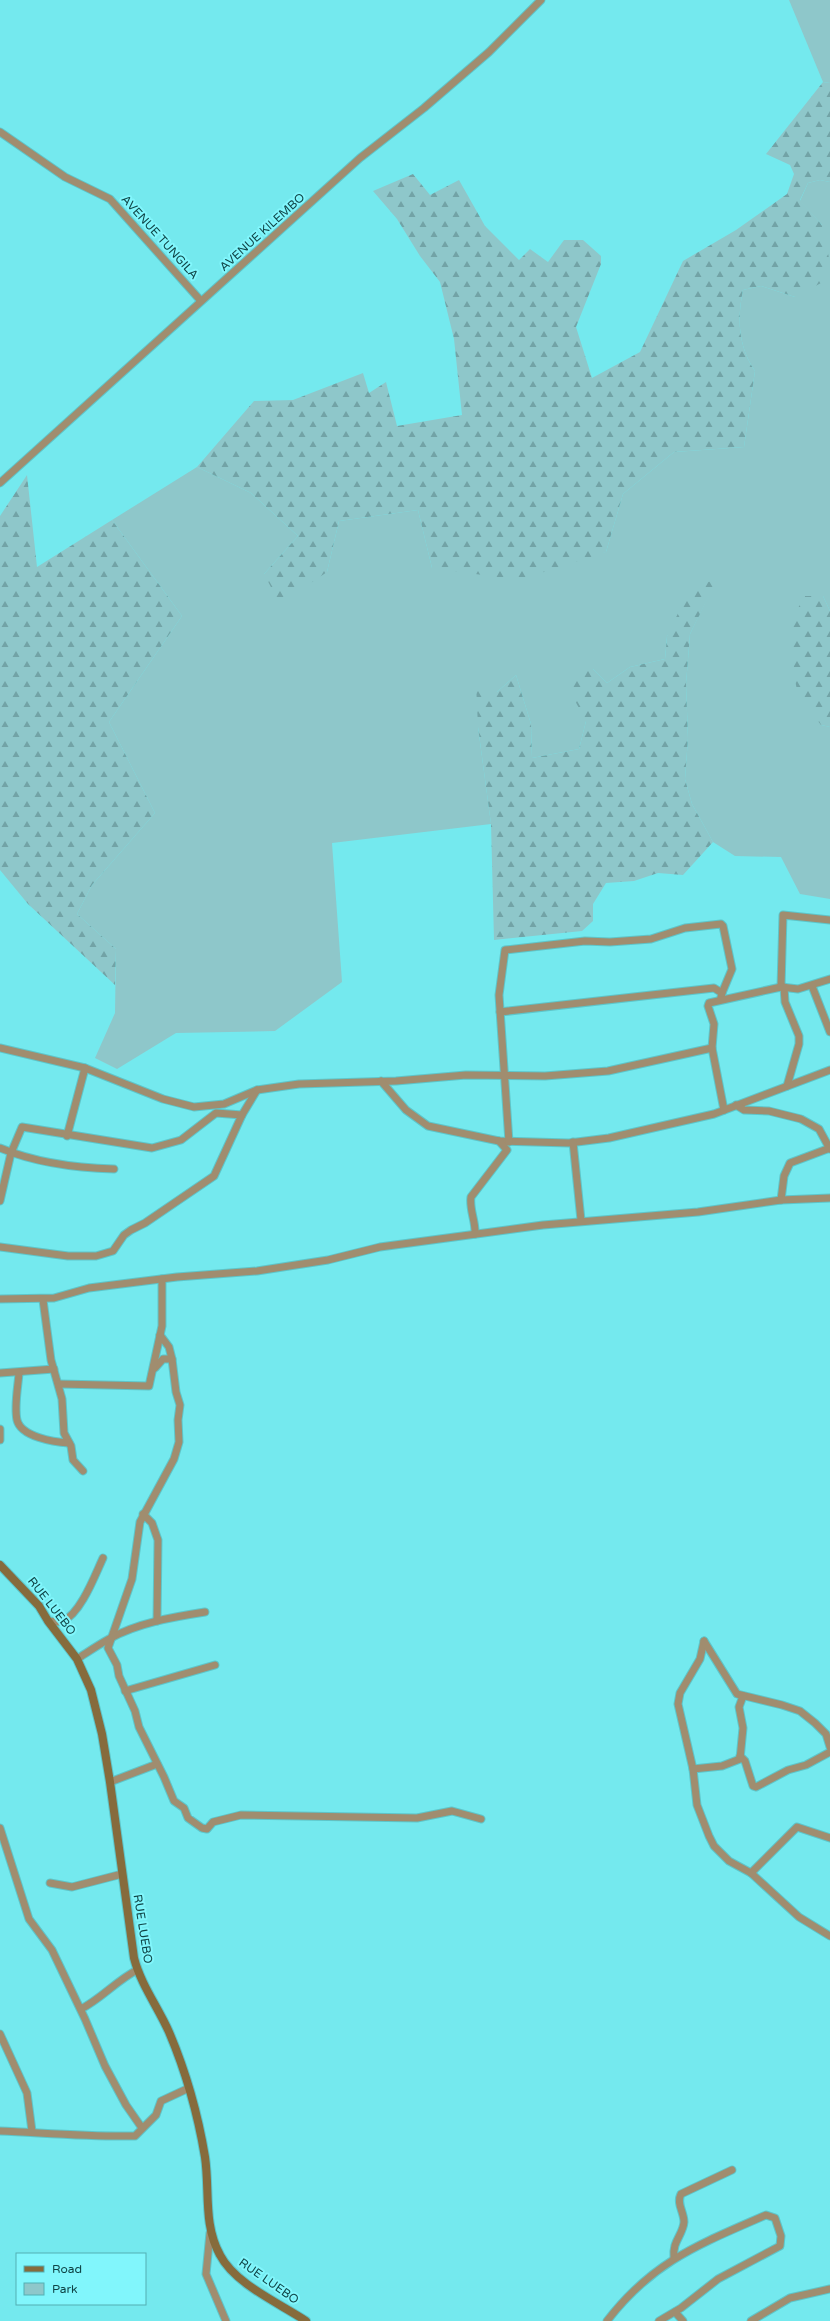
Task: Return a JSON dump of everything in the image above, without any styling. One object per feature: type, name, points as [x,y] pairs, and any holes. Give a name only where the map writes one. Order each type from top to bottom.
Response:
[{"type":"street","name":"AVENUE KILEMBO","points":[[0,483],[360,158],[424,108],[489,52],[541,0]]},
{"type":"street","name":"AVENUE TUNGILA","points":[[0,132],[65,177],[99,192],[110,199],[201,300]]},
{"type":"street","points":[[787,1086],[799,1044],[799,1036],[782,987],[783,915],[830,920]]},
{"type":"street","points":[[509,1142],[499,995],[505,950],[585,941],[610,942],[651,940],[685,928],[721,924],[723,926],[732,969],[721,996]]},
{"type":"street","points":[[724,1110],[712,1048],[714,1024],[708,1006],[709,1002],[721,996],[782,987],[798,989],[812,986],[830,979]]},
{"type":"street","points":[[812,986],[830,1032]]},
{"type":"street","points":[[500,1012],[714,988],[721,996]]},
{"type":"street","points":[[0,1048],[85,1068],[163,1099],[194,1107],[224,1104],[257,1090],[329,1082],[466,1075],[545,1076],[608,1071],[712,1048]]},
{"type":"street","points":[[67,1136],[85,1068]]},
{"type":"street","points":[[381,1080],[406,1110],[428,1126],[499,1141],[573,1142],[609,1138],[660,1127],[724,1110],[830,1070]]},
{"type":"street","points":[[0,1247],[68,1256],[96,1256],[113,1251],[124,1235],[145,1223],[214,1176],[242,1114],[257,1090]]},
{"type":"street","points":[[736,1105],[744,1110],[769,1111],[801,1119],[819,1129],[830,1148],[790,1163],[784,1176],[781,1200]]},
{"type":"street","points":[[0,1201],[12,1153],[22,1127],[67,1136],[152,1148],[181,1140],[216,1113],[242,1114]]},
{"type":"street","points":[[475,1234],[476,1225],[470,1203],[471,1197],[507,1150],[499,1141]]},
{"type":"street","points":[[573,1142],[581,1220]]},
{"type":"street","points":[[0,1148],[12,1153],[86,1168],[114,1169]]},
{"type":"street","points":[[0,1300],[43,1300],[89,1288],[258,1271],[328,1260],[380,1248],[581,1220],[698,1212],[781,1200],[830,1198]]},
{"type":"street","points":[[59,1384],[147,1387],[150,1384],[160,1335],[163,1309],[162,1280]]},
{"type":"street","points":[[43,1300],[54,1370],[62,1399],[64,1434],[69,1443],[73,1460],[83,1471]]},
{"type":"street","points":[[160,1335],[168,1347],[172,1359],[176,1392],[180,1405],[178,1420],[179,1442],[174,1459],[143,1514],[138,1530],[132,1579],[110,1638],[108,1648],[118,1665],[125,1691],[135,1711],[139,1727],[174,1801],[184,1808],[186,1817],[202,1828],[207,1829],[214,1822],[241,1815],[417,1818],[452,1811],[481,1819]]},
{"type":"street","points":[[154,1369],[163,1359],[172,1359]]},
{"type":"street","points":[[0,1373],[54,1370]]},
{"type":"street","points":[[19,1373],[16,1417],[20,1426],[37,1437],[51,1441],[69,1443]]},
{"type":"street","points":[[0,1429],[0,1440]]},
{"type":"street","points":[[143,1514],[152,1523],[158,1540],[157,1621]]},
{"type":"street","points":[[48,1621],[64,1620],[73,1613],[85,1596],[103,1558]]},
{"type":"street","name":"RUE LUEBO","points":[[0,1565],[28,1592],[77,1659],[89,1684],[97,1712],[110,1782],[122,1874],[137,1970],[169,2032],[189,2088],[198,2121],[205,2159],[210,2233],[220,2256],[230,2270],[242,2280],[306,2321]]},
{"type":"street","points":[[77,1659],[110,1638],[157,1621],[205,1612]]},
{"type":"street","points":[[830,1747],[826,1734],[815,1723],[800,1712],[782,1705],[742,1696],[733,1689],[704,1641],[700,1659],[680,1693],[678,1704],[694,1769],[698,1809],[709,1836],[714,1846],[729,1861],[751,1873],[799,1917],[830,1936]]},
{"type":"street","points":[[125,1691],[215,1665]]},
{"type":"street","points":[[694,1769],[722,1766],[737,1760],[740,1756],[743,1728],[739,1707],[742,1696]]},
{"type":"street","points":[[740,1756],[745,1761],[753,1786],[756,1787],[788,1770],[806,1765],[830,1752]]},
{"type":"street","points":[[110,1782],[157,1764]]},
{"type":"street","points":[[751,1873],[797,1827],[830,1838]]},
{"type":"street","points":[[0,1828],[29,1919],[52,1950],[81,2009],[115,2086],[142,2128]]},
{"type":"street","points":[[50,1883],[72,1887],[122,1874]]},
{"type":"street","points":[[81,2009],[100,1999],[113,1985],[137,1970]]},
{"type":"street","points":[[0,2034],[27,2093],[32,2131]]},
{"type":"street","points":[[0,2131],[32,2131],[89,2136],[135,2136],[139,2134],[142,2128],[156,2114],[161,2101],[189,2088]]},
{"type":"street","points":[[674,2258],[673,2247],[684,2220],[679,2202],[681,2194],[732,2170]]},
{"type":"street","points":[[607,2321],[620,2304],[642,2283],[674,2258],[766,2215],[775,2218],[781,2236],[780,2246],[718,2279],[675,2312],[658,2321]]},
{"type":"street","points":[[210,2233],[206,2274],[226,2321]]},
{"type":"street","points":[[751,2321],[790,2298],[830,2289]]},
{"type":"street","points":[[675,2312],[683,2321]]},
{"type":"green space","points":[[789,0],[830,0],[830,83],[823,82]]},
{"type":"green space","points":[[823,82],[830,83],[830,182],[820,180],[808,183],[800,200],[822,225],[829,258],[828,271],[821,283],[795,297],[761,286],[743,290],[740,311],[740,332],[745,352],[755,371],[744,447],[674,452],[623,494],[606,552],[519,580],[432,568],[418,510],[339,521],[327,572],[280,604],[264,574],[298,536],[251,493],[197,467],[254,401],[293,400],[363,373],[369,393],[386,382],[397,426],[462,415],[454,339],[440,282],[420,256],[397,219],[373,191],[413,174],[430,195],[459,180],[485,226],[519,260],[530,249],[548,262],[564,240],[583,240],[601,256],[601,264],[576,327],[592,378],[640,352],[683,261],[736,230],[787,194],[794,174],[790,165],[766,154]]},
{"type":"green space","points":[[820,180],[830,182],[830,611],[823,596],[821,725],[830,727],[830,899],[800,894],[781,857],[735,856],[713,842],[692,804],[685,779],[688,738],[686,684],[690,634],[716,580],[667,636],[665,659],[630,667],[607,683],[593,669],[586,721],[579,749],[532,758],[531,724],[516,675],[497,692],[478,727],[491,824],[332,843],[342,982],[275,1031],[176,1033],[117,1069],[95,1058],[115,1013],[116,949],[77,914],[92,885],[155,813],[109,722],[182,616],[112,520],[197,467],[251,493],[298,536],[264,574],[327,572],[339,521],[418,510],[432,568],[606,552],[623,494],[674,452],[744,447],[755,371],[745,352],[740,332],[740,311],[743,290],[761,286],[795,297],[822,225],[800,201],[808,183]]},
{"type":"green space","points":[[27,475],[37,567],[112,520],[182,616],[109,722],[155,813],[92,885],[77,914],[116,949],[115,985],[28,904],[0,870],[0,516]]},
{"type":"green space","points":[[717,580],[690,634],[686,684],[688,738],[685,779],[692,804],[713,842],[683,875],[658,873],[634,881],[606,883],[593,904],[593,921],[582,931],[494,940],[491,824],[478,727],[476,683],[497,692],[516,675],[531,724],[532,758],[579,749],[586,721],[567,686],[577,668],[593,669],[607,683],[630,667],[665,659],[667,636],[684,601],[694,585]]},
{"type":"green space","points":[[805,596],[823,596],[830,611],[830,727],[821,725],[798,695],[795,680],[791,639],[794,615]]}]
